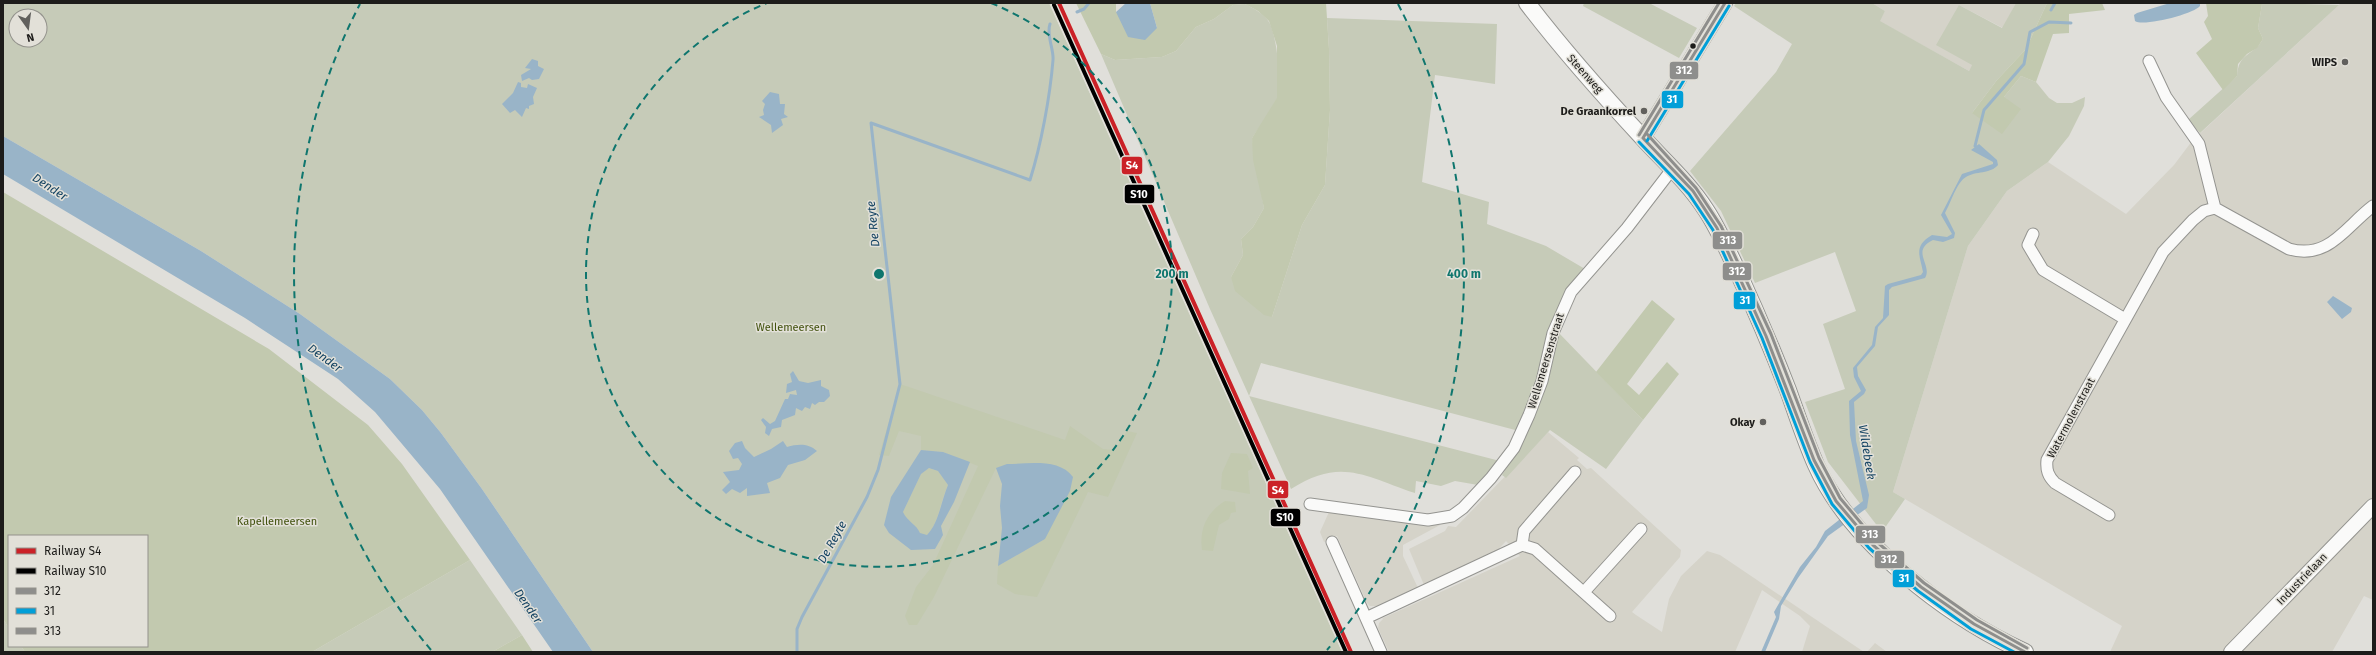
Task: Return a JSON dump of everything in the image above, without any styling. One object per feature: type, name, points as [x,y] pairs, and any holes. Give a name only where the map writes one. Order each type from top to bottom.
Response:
[{"type":"main road","name":"Steenweg","points":[[1527,3],[1564,51],[1672,168],[1707,210],[1726,246],[1777,363],[1816,464],[1835,500],[1849,519],[1881,551],[1942,602],[1985,632],[2025,652]]},
{"type":"street","points":[[1644,138],[1725,3]]},
{"type":"street","points":[[2149,61],[2166,97],[2199,144],[2215,208],[2289,249],[2302,252],[2316,251],[2330,244],[2373,206]]},
{"type":"street","name":"Wellemeersenstraat","points":[[1310,504],[1428,520],[1452,516],[1463,508],[1491,478],[1514,448],[1530,415],[1542,381],[1553,333],[1571,292],[1627,228],[1672,168]]},
{"type":"street","name":"Watermolenstraat","points":[[2109,515],[2055,483],[2049,476],[2046,468],[2051,452],[2163,252],[2193,220],[2204,211],[2215,208]]},
{"type":"street","points":[[2033,234],[2028,245],[2043,270],[2125,319]]},
{"type":"street","points":[[1522,545],[1524,531],[1575,472]]},
{"type":"street","name":"Industrielaan","points":[[2231,652],[2373,506]]},
{"type":"street","points":[[1584,592],[1641,529]]},
{"type":"street","points":[[1332,542],[1381,652]]},
{"type":"street","points":[[1366,618],[1522,545],[1535,549],[1610,616]]},
{"type":"shaded area","points":[[1872,3],[2016,3],[2003,28],[1959,5],[1972,66],[1969,71],[1879,21],[1885,11]]},
{"type":"shaded area","points":[[2341,3],[2373,3],[2373,600],[2364,596],[2332,652],[2110,652],[2122,626],[1893,492],[1968,246],[2007,191],[2048,162],[2126,214],[2174,165],[2192,141]]},
{"type":"shaded area","points":[[1548,432],[1579,458],[1577,460],[1587,469],[1591,468],[1681,550],[1680,557],[1632,612],[1636,615],[1662,632],[1669,599],[1681,576],[1707,551],[1720,555],[1864,652],[1802,652],[1810,626],[1800,616],[1762,590],[1735,652],[1389,652],[1378,628],[1379,623],[1383,619],[1377,606],[1370,606],[1367,603],[1337,536],[1324,542],[1320,532],[1329,512],[1440,525],[1403,545],[1403,556],[1418,588],[1378,606],[1383,618],[1520,556],[1506,541],[1494,554],[1424,585],[1409,549],[1445,531],[1448,526],[1456,527]]},
{"type":"shaded area","points":[[1875,643],[1887,652],[1867,652]]},
{"type":"green space","name":"Wellemeersen","points":[[3,3],[1049,3],[1342,652],[593,652],[482,489],[441,433],[422,410],[390,379],[300,314],[201,251],[3,136]]},
{"type":"green space","points":[[1076,3],[1116,3],[1116,12],[1157,28],[1150,3],[1326,3],[1329,49],[1330,110],[1325,185],[1302,225],[1272,317],[1264,315],[1235,291],[1231,277],[1243,255],[1241,239],[1253,227],[1264,208],[1253,160],[1252,138],[1277,98],[1277,46],[1269,21],[1258,11],[1245,4],[1233,5],[1214,19],[1196,27],[1176,51],[1162,57],[1115,60],[1101,54]]},
{"type":"green space","points":[[1584,3],[1649,3],[1697,28],[1679,58],[1583,6]]},
{"type":"green space","points":[[1736,3],[1872,3],[1885,11],[1880,21],[1969,71],[1972,65],[1936,45],[1959,5],[2002,28],[2016,3],[2047,3],[2026,49],[1997,80],[1972,113],[2004,97],[2021,76],[2036,82],[2049,98],[2057,103],[2072,103],[2085,97],[2084,106],[2069,136],[2048,162],[2007,191],[1968,246],[1893,492],[1905,499],[1882,532],[1828,462],[1805,402],[1845,389],[1823,324],[1856,311],[1835,252],[1755,283],[1721,211],[1690,171],[1776,72],[1792,44],[1734,6]]},
{"type":"green space","points":[[2047,3],[2102,3],[2105,10],[2069,14],[2069,33],[2053,34],[2036,82],[2021,76],[2004,97],[2021,109],[2002,134],[1972,113],[1997,80],[2026,49]]},
{"type":"green space","points":[[2206,3],[2264,3],[2262,4],[2258,28],[2263,39],[2257,48],[2247,54],[2238,64],[2237,76],[2223,90],[2196,53],[2212,39],[2204,22],[2208,16]]},
{"type":"green space","points":[[1245,4],[1255,9],[1269,22],[1272,29],[1278,60],[1279,82],[1275,104],[1252,138],[1264,208],[1253,227],[1241,239],[1243,255],[1231,277],[1272,317],[1302,225],[1325,185],[1330,110],[1327,18],[1497,24],[1495,84],[1435,75],[1422,182],[1489,202],[1487,224],[1546,246],[1585,269],[1566,293],[1560,304],[1552,327],[1539,376],[1519,431],[1261,363],[1249,396],[1210,309],[1101,54],[1115,60],[1162,57],[1176,51],[1196,27],[1214,19],[1233,5]]},
{"type":"green space","points":[[2262,4],[2339,5],[2200,133],[2188,120],[2237,76],[2240,62],[2259,45],[2263,39],[2258,28]]},
{"type":"green space","name":"Kapellemeersen","points":[[3,192],[269,349],[368,425],[402,464],[470,560],[312,652],[25,652],[22,647],[148,647],[148,535],[8,535],[8,626],[3,619]]},
{"type":"green space","points":[[1652,300],[1675,319],[1627,384],[1639,395],[1667,362],[1679,374],[1643,420],[1596,372]]},
{"type":"green space","points":[[1557,331],[1643,420],[1606,469],[1550,430],[1506,478],[1502,475],[1519,449]]},
{"type":"green space","points":[[900,384],[1065,440],[1070,426],[1103,449],[1115,450],[1127,431],[1137,433],[1108,497],[1088,492],[1037,597],[1015,594],[997,584],[998,566],[1045,539],[996,468],[934,597],[917,625],[909,625],[905,616],[916,587],[933,565],[978,466],[943,452],[921,450],[921,436],[899,431],[889,456],[879,455]]},
{"type":"green space","points":[[1249,396],[1500,461],[1478,485],[1455,481],[1441,486],[1416,481],[1415,493],[1367,476],[1339,472],[1324,474],[1309,479],[1291,489]]},
{"type":"green space","points":[[1231,453],[1247,454],[1253,468],[1248,471],[1250,494],[1221,489],[1222,473]]},
{"type":"green space","points":[[929,468],[938,471],[948,485],[937,518],[927,535],[920,534],[917,528],[903,512],[921,474]]},
{"type":"green space","points":[[1225,501],[1235,502],[1236,512],[1231,513],[1229,519],[1219,525],[1213,551],[1202,550],[1201,542],[1203,528],[1213,510]]},
{"type":"green space","points":[[470,560],[522,635],[492,652],[312,652]]},
{"type":"green space","points":[[3,619],[8,626],[8,647],[22,647],[25,652],[3,652]]},
{"type":"green space","points":[[522,635],[533,652],[492,652]]},
{"type":"water","points":[[1126,3],[1150,3],[1157,28],[1145,40],[1128,37],[1116,12]]},
{"type":"water","points":[[2170,3],[2200,3],[2200,6],[2188,13],[2168,19],[2148,22],[2135,21],[2134,15],[2137,13]]},
{"type":"water","points":[[532,59],[538,61],[538,66],[544,69],[539,79],[532,80],[529,78],[522,81],[521,75],[531,69],[525,68]]},
{"type":"water","points":[[518,82],[521,83],[521,87],[527,88],[528,84],[537,88],[533,97],[534,104],[529,106],[529,109],[526,108],[522,117],[515,110],[510,113],[502,104],[513,93]]},
{"type":"water","points":[[770,92],[779,94],[780,104],[785,104],[784,114],[788,117],[781,119],[783,125],[772,133],[771,125],[759,117],[764,115],[763,110],[765,104],[762,101]]},
{"type":"water","name":"Dender","points":[[3,136],[201,251],[300,314],[390,379],[422,410],[441,433],[482,489],[593,652],[553,652],[440,489],[375,412],[338,379],[245,318],[3,174]]},
{"type":"water","points":[[1979,144],[1997,160],[1998,165],[1991,170],[1970,175],[1959,184],[1945,213],[1955,233],[1954,238],[1943,242],[1933,240],[1926,244],[1922,253],[1927,273],[1925,278],[1892,287],[1889,290],[1889,315],[1878,327],[1875,346],[1857,367],[1858,376],[1866,390],[1864,394],[1854,402],[1856,441],[1869,495],[1867,508],[1828,536],[1798,578],[1781,606],[1779,619],[1765,652],[1761,652],[1776,617],[1774,612],[1800,567],[1816,547],[1825,531],[1863,501],[1850,435],[1849,401],[1861,391],[1854,377],[1853,368],[1872,345],[1875,327],[1883,318],[1885,286],[1921,275],[1923,272],[1919,252],[1922,243],[1932,235],[1947,237],[1952,234],[1941,215],[1962,174],[1993,164],[1993,162],[1971,150]]},
{"type":"water","points":[[2333,296],[2352,308],[2351,312],[2342,319],[2327,302]]},
{"type":"water","points":[[793,371],[799,381],[808,383],[821,380],[821,386],[829,390],[830,396],[824,402],[819,402],[815,405],[812,403],[810,409],[805,407],[802,411],[796,408],[795,415],[782,420],[781,427],[772,429],[769,436],[765,433],[766,427],[761,420],[763,418],[770,424],[775,421],[785,399],[788,399],[790,394],[797,395],[796,390],[786,393],[787,384],[792,382],[790,374]]},
{"type":"water","points":[[742,441],[745,448],[754,457],[771,449],[783,441],[787,447],[806,445],[817,451],[805,460],[788,465],[780,478],[767,483],[770,493],[747,496],[747,488],[740,493],[732,489],[726,494],[722,490],[730,482],[723,472],[739,470],[742,464],[738,458],[733,459],[729,451],[735,443]]},
{"type":"water","points":[[921,450],[943,452],[970,462],[954,502],[941,526],[943,535],[935,549],[911,550],[889,533],[884,525],[891,497]],"holes":[[[929,468],[938,471],[948,485],[937,518],[927,535],[920,533],[903,512],[921,474]]]},
{"type":"water","points":[[1043,463],[1060,467],[1073,477],[1070,491],[1045,539],[998,566],[1002,528],[1000,506],[1002,484],[996,468],[1007,464]]},
{"type":"waterway","name":"De Reyte","points":[[1077,12],[1084,9],[1089,3]]},
{"type":"waterway","points":[[2051,10],[2055,3]]},
{"type":"waterway","name":"Wildebeek","points":[[1978,148],[1975,146],[1984,110],[2024,64],[2030,32],[2049,22],[2071,23]]},
{"type":"waterway","name":"De Reyte","points":[[797,652],[797,629],[802,617],[867,497],[878,470],[900,384],[871,123],[1030,180],[1041,136],[1050,89],[1053,60],[1049,37],[1050,24]]},
{"type":"rail line","name":"S4","points":[[1059,3],[1351,652]]},
{"type":"rail line","name":"S10","points":[[1054,5],[1346,652]]},
{"type":"transit line","name":"313","points":[[1639,135],[1719,3]]},
{"type":"transit line","name":"312","points":[[1643,138],[1725,3]]},
{"type":"transit line","name":"31","points":[[1647,141],[1729,6]]},
{"type":"transit line","name":"313","points":[[1647,134],[1696,188],[1721,226],[1771,334],[1819,458],[1840,498],[1876,541],[1924,583],[1977,620],[2027,648]]},
{"type":"transit line","name":"312","points":[[1643,138],[1693,191],[1717,228],[1766,336],[1814,460],[1836,501],[1873,545],[1921,587],[1974,624],[2025,652]]},
{"type":"transit line","name":"31","points":[[1639,142],[1689,194],[1713,230],[1762,338],[1810,462],[1832,504],[1869,548],[1918,591],[1971,629],[2014,652]]},
{"type":"place","name":"WIPS","points":[[2345,62]]},
{"type":"place","name":"De Graankorrel","points":[[1644,111]]},
{"type":"place","name":"Okay","points":[[1763,422]]}]
